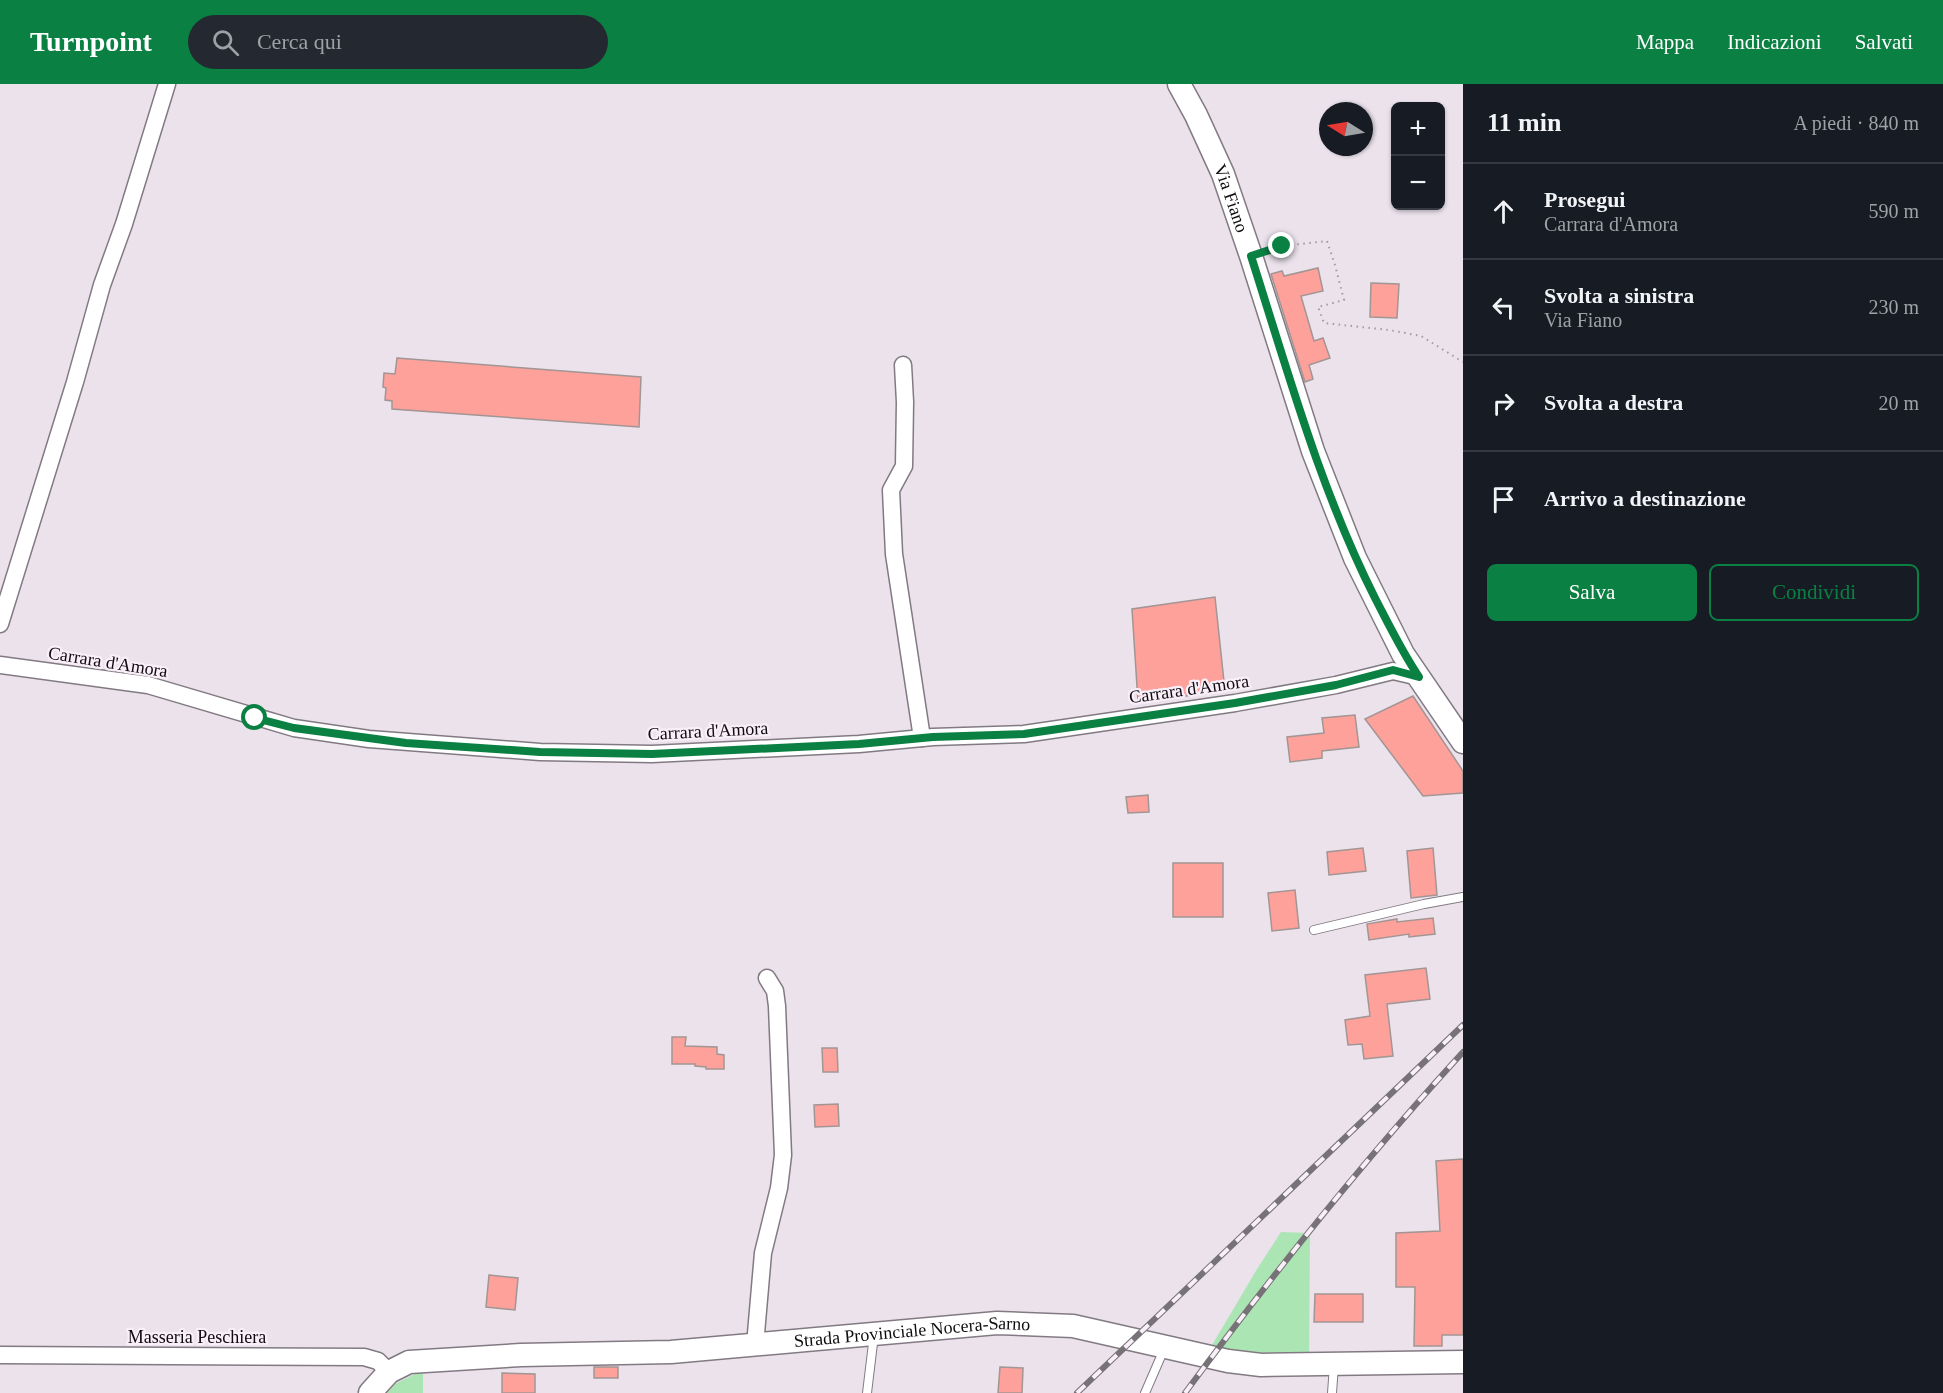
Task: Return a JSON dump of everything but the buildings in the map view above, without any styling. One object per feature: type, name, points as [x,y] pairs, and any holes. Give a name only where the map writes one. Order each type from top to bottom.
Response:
[{"type":"main road","name":"Via Fiano","points":[[1179,84],[1223,174],[1313,451],[1355,558],[1403,654],[1463,742]]},
{"type":"main road","name":"Strada Provinciale Nocera-Sarno","points":[[370,1393],[389,1372],[409,1362],[423,1360],[521,1355],[671,1352],[997,1323],[1073,1326],[1228,1361],[1261,1365],[1463,1362]]},
{"type":"street","points":[[0,624],[75,382],[102,285],[124,224],[167,84]]},
{"type":"street","points":[[903,365],[904,466],[891,490],[894,554],[922,738]]},
{"type":"street","name":"Carrara d'Amora","points":[[0,665],[148,685],[294,728],[406,743],[540,752],[652,754],[1024,734],[1235,703],[1336,685],[1393,670],[1419,677]]},
{"type":"street","points":[[755,1345],[764,1253],[779,1188],[783,1155],[777,1006],[775,991],[767,978]]},
{"type":"street","name":"Masseria Peschiera","points":[[0,1354],[364,1357],[378,1361],[389,1372]]},
{"type":"lane","points":[[1314,930],[1463,897]]},
{"type":"lane","points":[[867,1393],[874,1335]]},
{"type":"lane","points":[[1145,1393],[1165,1347]]},
{"type":"lane","points":[[1332,1393],[1334,1365]]},
{"type":"path","points":[[1251,256],[1282,246],[1327,241],[1344,300],[1318,307],[1324,322],[1420,336],[1463,362]]},
{"type":"green space","points":[[1281,1232],[1310,1233],[1309,1365],[1205,1357],[1257,1269]]},
{"type":"green space","points":[[423,1370],[423,1393],[387,1393],[395,1384]]},
{"type":"railway","points":[[1077,1393],[1463,1025]]},
{"type":"railway","points":[[1185,1393],[1320,1219],[1390,1134],[1463,1052]]},
{"type":"route","points":[[255,718],[294,728],[406,743],[540,752],[652,754],[859,744],[933,737],[1024,734],[1235,703],[1336,685],[1393,670],[1419,677],[1403,654],[1355,558],[1313,451],[1251,256],[1282,246]]}]
